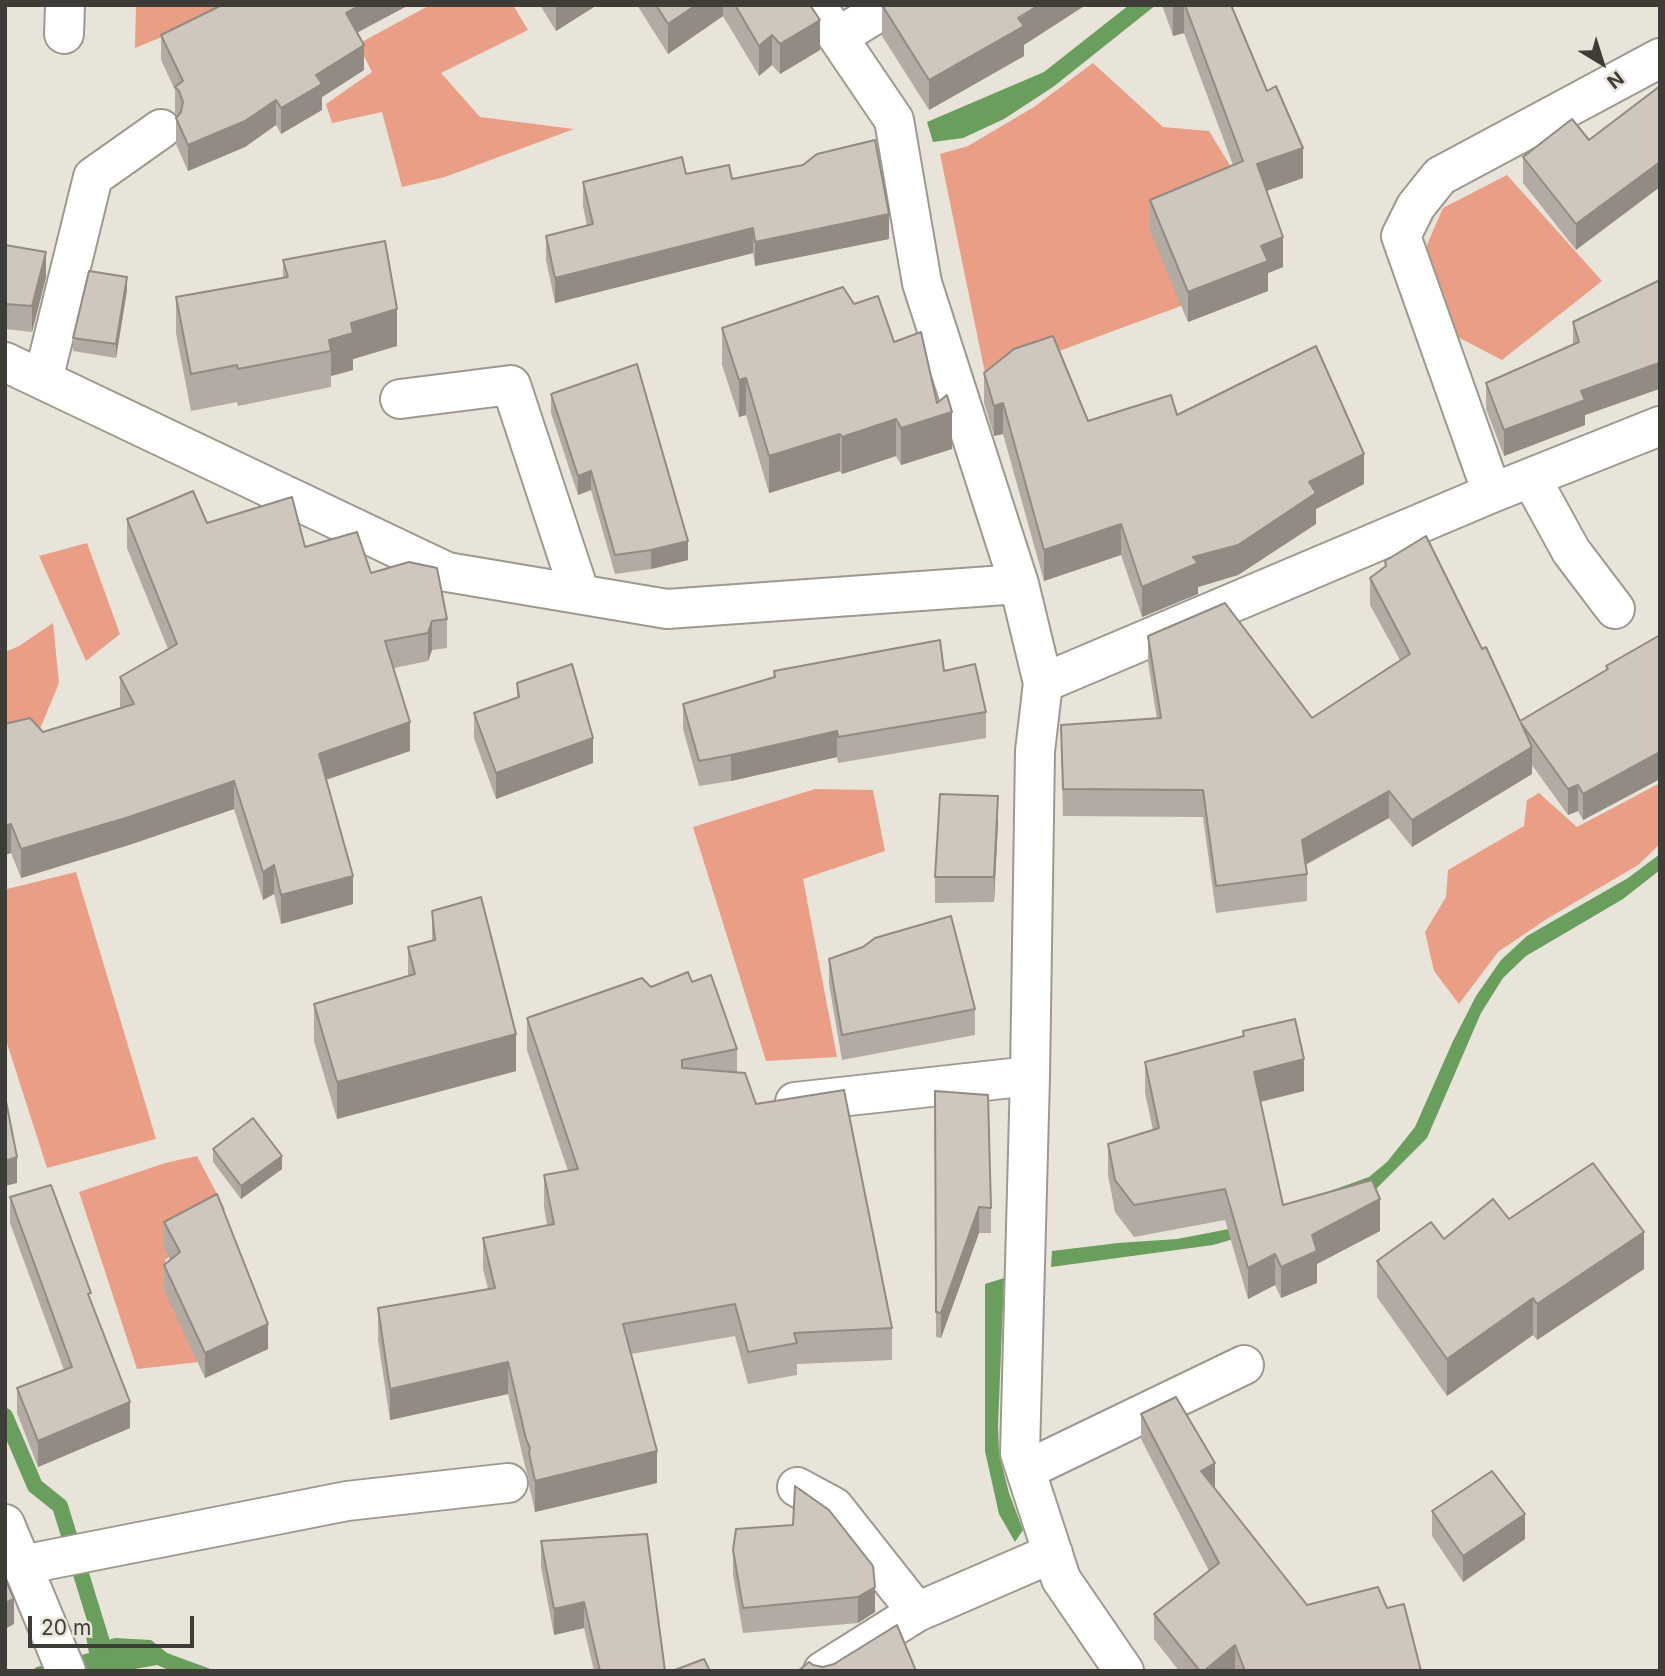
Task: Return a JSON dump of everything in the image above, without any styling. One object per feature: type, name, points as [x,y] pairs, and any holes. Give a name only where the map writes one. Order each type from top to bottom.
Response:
[{"type":"street","points":[[816,5],[894,120],[922,283],[1019,584],[1043,683],[1035,751],[1020,1453],[1061,1579],[1124,1671]]},
{"type":"street","points":[[838,37],[890,5]]},
{"type":"street","points":[[1492,493],[1401,236],[1416,206],[1440,176],[1660,58]]},
{"type":"street","points":[[43,380],[93,177],[161,129]]},
{"type":"street","points":[[5,362],[447,572],[667,609],[1019,584]]},
{"type":"street","points":[[400,400],[511,385],[580,594]]},
{"type":"street","points":[[1043,683],[1492,493],[1660,426]]},
{"type":"street","points":[[1531,478],[1571,551],[1615,609]]},
{"type":"street","points":[[785,1103],[1030,1076]]},
{"type":"street","points":[[1026,1470],[1244,1365]]},
{"type":"street","points":[[22,1565],[347,1501],[508,1483]]},
{"type":"street","points":[[797,1487],[834,1507],[917,1612]]},
{"type":"street","points":[[5,1524],[66,1671]]},
{"type":"street","points":[[823,1671],[917,1612],[1053,1553]]},
{"type":"shaded area","points":[[136,5],[240,5],[135,48]]},
{"type":"shaded area","points":[[430,5],[513,5],[528,30],[441,73],[480,117],[574,129],[445,177],[402,187],[382,112],[332,123],[326,104],[372,72],[358,44]]},
{"type":"shaded area","points":[[1129,5],[1156,5],[1053,87],[1004,119],[963,138],[933,142],[927,122],[1044,72]]},
{"type":"shaded area","points":[[1093,63],[1163,127],[1209,131],[1234,172],[1181,306],[986,378],[940,154],[968,146],[1034,107]]},
{"type":"shaded area","points":[[1507,175],[1602,281],[1502,360],[1452,334],[1426,247],[1443,208]]},
{"type":"shaded area","points":[[87,543],[120,634],[86,661],[39,556]]},
{"type":"shaded area","points":[[53,623],[59,683],[37,736],[5,742],[5,652],[19,646]]},
{"type":"shaded area","points":[[1660,783],[1660,844],[1638,865],[1545,920],[1498,952],[1459,1004],[1434,971],[1425,932],[1446,897],[1448,870],[1524,826],[1527,800],[1539,793],[1577,827]]},
{"type":"shaded area","points":[[815,789],[873,790],[885,851],[803,879],[837,1057],[766,1061],[693,827]]},
{"type":"shaded area","points":[[1660,854],[1660,870],[1623,899],[1526,956],[1503,978],[1481,1013],[1427,1138],[1376,1189],[1213,1245],[1051,1267],[1052,1251],[1177,1239],[1234,1228],[1369,1177],[1387,1162],[1415,1127],[1476,996],[1501,960],[1527,936],[1628,878]]},
{"type":"shaded area","points":[[76,872],[156,1139],[47,1168],[5,1037],[5,886],[7,889]]},
{"type":"shaded area","points":[[197,1156],[225,1209],[165,1260],[199,1362],[137,1369],[79,1192],[165,1163]]},
{"type":"shaded area","points":[[1004,1278],[999,1454],[1009,1493],[1023,1530],[1015,1542],[999,1514],[985,1451],[985,1284]]},
{"type":"shaded area","points":[[86,1636],[102,1642],[115,1638],[151,1640],[167,1653],[216,1671],[171,1671],[157,1665],[124,1671],[31,1671],[89,1653]]},
{"type":"building","points":[[222,5],[360,5],[346,13],[364,45],[316,75],[322,84],[281,108],[276,100],[245,121],[188,145],[176,118],[181,112],[183,102],[175,87],[183,81],[161,35]]},
{"type":"building","points":[[656,5],[696,5],[668,24]]},
{"type":"building","points":[[735,5],[810,5],[820,20],[780,44],[772,35],[759,46]]},
{"type":"building","points":[[882,5],[1039,5],[1018,18],[1024,26],[929,80]]},
{"type":"building","points":[[1185,5],[1231,5],[1267,91],[1276,86],[1303,148],[1257,164],[1283,237],[1261,246],[1268,261],[1188,292],[1150,200],[1243,161]]},
{"type":"building","points":[[1660,86],[1660,162],[1576,224],[1523,157],[1572,119],[1589,140]]},
{"type":"building","points":[[875,140],[889,214],[755,242],[753,228],[555,278],[546,236],[593,224],[583,182],[682,157],[686,174],[729,165],[732,179],[803,165],[817,154]]},
{"type":"building","points":[[385,241],[397,309],[351,323],[353,333],[329,340],[331,351],[238,369],[237,365],[191,374],[176,297],[288,277],[283,260]]},
{"type":"building","points":[[5,245],[46,252],[32,306],[5,304]]},
{"type":"building","points":[[89,271],[127,277],[116,344],[73,338]]},
{"type":"building","points":[[1660,280],[1660,364],[1581,391],[1585,400],[1504,430],[1486,383],[1579,342],[1573,322]]},
{"type":"building","points":[[843,287],[854,304],[878,296],[894,342],[921,332],[937,403],[947,395],[952,412],[901,428],[896,419],[842,437],[840,434],[769,456],[746,378],[739,380],[722,328]]},
{"type":"building","points":[[1053,336],[1088,421],[1171,395],[1177,415],[1316,346],[1364,454],[1309,482],[1316,493],[1238,545],[1193,557],[1198,563],[1142,587],[1121,524],[1044,550],[1003,403],[994,406],[984,373],[1014,349]]},
{"type":"building","points":[[637,364],[688,541],[615,555],[591,471],[578,476],[551,394]]},
{"type":"building","points":[[193,491],[207,523],[292,497],[305,547],[357,532],[371,573],[409,562],[437,568],[447,619],[432,621],[428,633],[385,641],[410,722],[319,754],[353,876],[281,895],[274,865],[263,872],[234,781],[129,817],[21,849],[11,824],[5,826],[5,724],[30,718],[43,732],[134,704],[120,677],[177,644],[127,519]]},
{"type":"building","points":[[1426,536],[1482,649],[1486,647],[1520,721],[1660,635],[1660,752],[1583,794],[1578,785],[1568,789],[1521,723],[1532,747],[1412,820],[1389,791],[1302,840],[1307,874],[1216,886],[1203,790],[1063,789],[1061,725],[1161,718],[1148,636],[1225,603],[1312,718],[1410,654],[1370,578],[1386,566],[1385,561]]},
{"type":"building","points":[[940,640],[944,671],[975,664],[986,712],[838,737],[837,731],[699,761],[683,704],[775,677],[774,671]]},
{"type":"building","points":[[572,664],[593,738],[496,773],[474,713],[519,697],[517,683]]},
{"type":"building","points":[[940,794],[998,796],[994,877],[935,877]]},
{"type":"building","points":[[481,897],[516,1034],[337,1082],[314,1004],[415,974],[408,947],[435,940],[432,911]]},
{"type":"building","points":[[951,916],[975,1009],[842,1035],[829,959],[863,947],[875,938]]},
{"type":"building","points":[[688,972],[692,982],[711,975],[737,1049],[682,1060],[682,1068],[745,1073],[756,1104],[844,1090],[892,1328],[794,1333],[797,1343],[748,1352],[735,1304],[623,1324],[657,1451],[535,1481],[530,1448],[508,1362],[390,1389],[378,1308],[495,1288],[483,1238],[554,1224],[544,1175],[578,1169],[527,1018],[642,978],[651,987]]},
{"type":"building","points":[[1295,1019],[1304,1059],[1254,1072],[1283,1205],[1372,1180],[1380,1199],[1312,1235],[1317,1251],[1281,1267],[1275,1254],[1248,1268],[1225,1189],[1134,1205],[1115,1180],[1108,1144],[1159,1128],[1145,1062],[1244,1036],[1243,1031]]},
{"type":"building","points":[[935,1091],[988,1095],[991,1208],[979,1207],[941,1313],[936,1312]]},
{"type":"building","points":[[5,1096],[17,1157],[5,1161]]},
{"type":"building","points":[[253,1118],[282,1156],[241,1186],[213,1149]]},
{"type":"building","points":[[1593,1163],[1644,1232],[1537,1304],[1533,1298],[1447,1359],[1377,1261],[1431,1222],[1444,1239],[1493,1199],[1509,1219]]},
{"type":"building","points":[[51,1185],[91,1293],[88,1294],[130,1402],[38,1441],[17,1388],[72,1367],[10,1197]]},
{"type":"building","points":[[217,1194],[268,1324],[205,1353],[164,1265],[180,1252],[164,1222]]},
{"type":"building","points":[[1176,1397],[1215,1463],[1201,1471],[1307,1605],[1378,1587],[1387,1608],[1404,1604],[1421,1671],[1245,1671],[1235,1645],[1204,1671],[1200,1671],[1154,1614],[1219,1563],[1141,1414]]},
{"type":"building","points":[[1492,1471],[1525,1514],[1463,1556],[1432,1511]]},
{"type":"building","points":[[795,1486],[829,1510],[873,1566],[875,1587],[858,1597],[743,1608],[733,1550],[736,1529],[793,1525]]},
{"type":"building","points":[[647,1534],[665,1671],[600,1671],[584,1602],[554,1609],[541,1541]]},
{"type":"building","points":[[5,1578],[14,1599],[5,1603]]},
{"type":"building","points":[[897,1625],[916,1671],[798,1671],[809,1662],[823,1667],[834,1664]]},
{"type":"building","points":[[704,1659],[710,1671],[672,1671]]},
{"type":"waterway","points":[[5,1416],[35,1486],[60,1506],[102,1642]]}]
